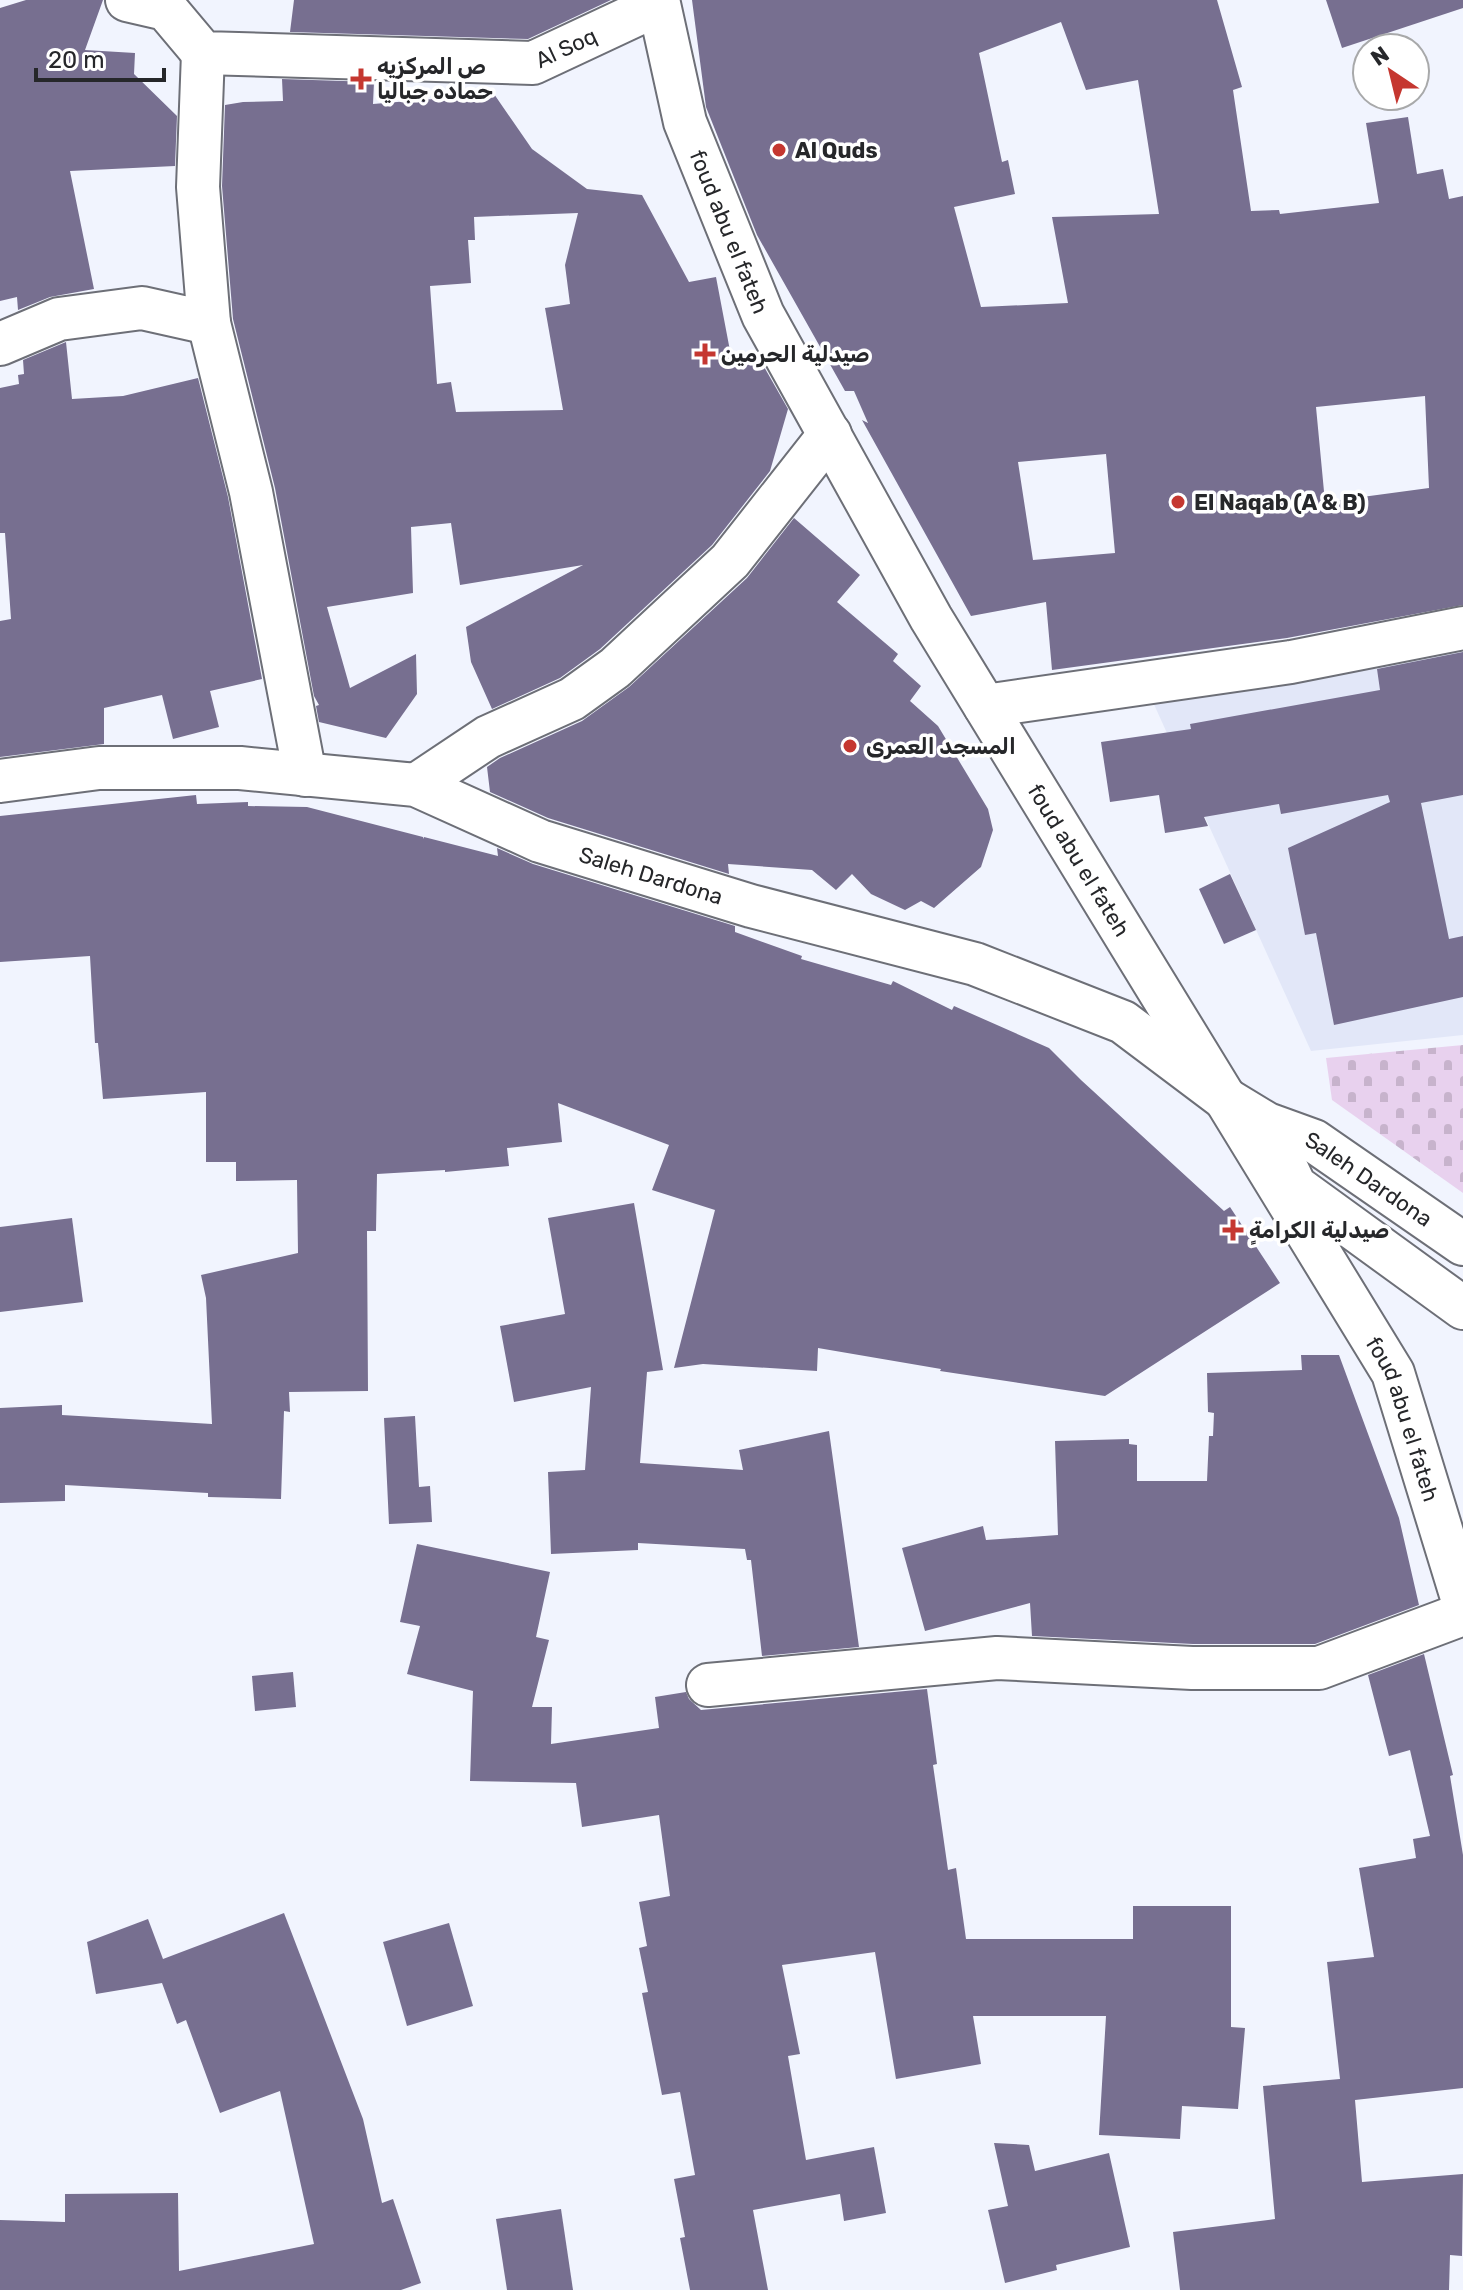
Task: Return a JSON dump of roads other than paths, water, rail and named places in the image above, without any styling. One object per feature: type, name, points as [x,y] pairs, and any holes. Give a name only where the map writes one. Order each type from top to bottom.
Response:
[{"type":"street","points":[[127,0],[166,9],[203,53],[198,187],[209,323],[251,492],[305,775]]},
{"type":"street","name":"Al Soq","points":[[203,53],[533,63],[660,2],[685,122]]},
{"type":"street","name":"foud abu el fateh","points":[[685,122],[763,315],[931,618],[1393,1373],[1463,1601]]},
{"type":"street","points":[[0,344],[59,319],[142,308],[209,323]]},
{"type":"street","points":[[416,785],[488,737],[572,699],[615,668],[730,561],[830,434]]},
{"type":"street","points":[[985,706],[1291,662],[1463,628]]},
{"type":"street","name":"Saleh Dardona","points":[[0,781],[99,768],[240,768],[416,785],[540,841],[751,906],[975,964],[1123,1022],[1224,1098],[1267,1124],[1314,1141],[1463,1244]]},
{"type":"street","name":"Saleh Dardona","points":[[1267,1124],[1295,1186],[1463,1308]]},
{"type":"street","points":[[708,1685],[997,1658],[1192,1668],[1319,1668],[1463,1614]]},
{"type":"place","name":"ص المركزيه حماده جباليا","points":[[361,79]]},
{"type":"place","name":"Al Quds","points":[[779,150]]},
{"type":"place","name":"صيدلية الحرمين","points":[[705,354]]},
{"type":"place","name":"El Naqab (A & B)","points":[[1178,502]]},
{"type":"place","name":"المسجد العمرى","points":[[850,746]]},
{"type":"place","name":"ِِصيدلية الكرامة","points":[[1233,1230]]}]
